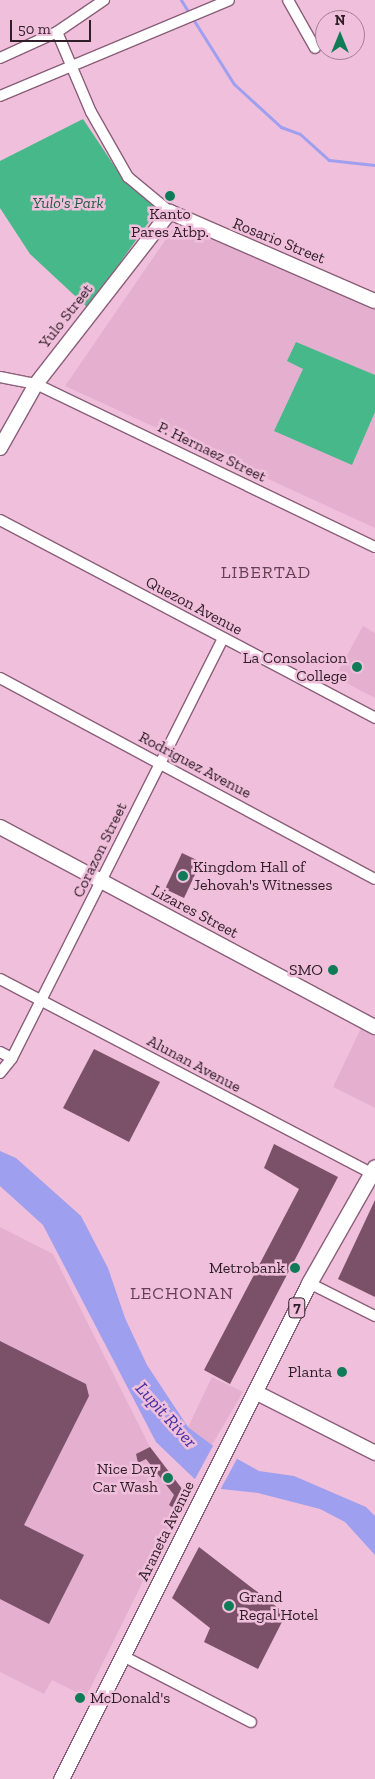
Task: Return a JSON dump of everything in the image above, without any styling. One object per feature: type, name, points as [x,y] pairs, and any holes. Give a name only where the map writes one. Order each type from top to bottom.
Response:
[{"type":"main road","name":"Araneta Avenue","points":[[61,1779],[309,1283],[374,1172]]},
{"type":"street","points":[[0,58],[57,32],[104,0]]},
{"type":"street","points":[[0,96],[229,0]]},
{"type":"street","points":[[288,0],[315,48]]},
{"type":"street","points":[[57,32],[69,66],[128,176],[170,212]]},
{"type":"street","name":"Rosario Street","points":[[170,212],[375,301]]},
{"type":"street","name":"Yulo Street","points":[[0,448],[36,384],[170,212]]},
{"type":"street","name":"P. Hernaez Street","points":[[0,377],[36,384],[375,547]]},
{"type":"street","name":"Quezon Avenue","points":[[0,520],[375,718]]},
{"type":"street","name":"Corazon Street","points":[[0,1073],[12,1058],[223,638]]},
{"type":"street","name":"Rodriguez Avenue","points":[[0,678],[375,879]]},
{"type":"street","name":"Lizares Street","points":[[0,827],[375,1027]]},
{"type":"street","name":"Alunan Avenue","points":[[0,979],[374,1172]]},
{"type":"street","points":[[0,1052],[12,1058]]},
{"type":"street","points":[[309,1283],[375,1316]]},
{"type":"street","points":[[255,1392],[375,1453]]},
{"type":"street","points":[[123,1656],[251,1722]]},
{"type":"shaded area","points":[[177,223],[375,308],[375,528],[65,386]]},
{"type":"shaded area","name":"La Consolacion College","points":[[363,626],[375,633],[375,698],[335,677]]},
{"type":"shaded area","points":[[361,1028],[375,1035],[375,1108],[333,1087]]},
{"type":"shaded area","points":[[0,1227],[53,1254],[150,1447],[186,1494],[86,1697],[52,1680],[44,1694],[0,1672]]},
{"type":"shaded area","points":[[212,1377],[243,1392],[212,1445],[188,1427]]},
{"type":"green space","name":"Yulo's Park","points":[[83,119],[125,182],[158,209],[88,308],[30,254],[0,208],[0,161]]},
{"type":"green space","points":[[296,342],[375,375],[375,412],[352,465],[274,431],[303,369],[287,361]]},
{"type":"water","name":"Lupit River","points":[[0,1151],[16,1158],[81,1216],[108,1268],[125,1318],[147,1365],[188,1427],[212,1445],[259,1471],[294,1476],[366,1507],[375,1516],[375,1555],[345,1522],[320,1509],[258,1493],[203,1487],[156,1442],[43,1225],[0,1186]]},
{"type":"pier","points":[[214,1444],[238,1457],[219,1492],[202,1489],[194,1481]]},
{"type":"building","name":"Kingdom Hall of Jehovah's Witnesses","points":[[182,853],[201,862],[184,898],[165,889]]},
{"type":"building","points":[[94,1049],[160,1082],[129,1142],[63,1108]]},
{"type":"building","points":[[274,1144],[338,1177],[230,1384],[204,1370],[299,1189],[264,1168]]},
{"type":"building","points":[[375,1200],[375,1297],[338,1279]]},
{"type":"building","points":[[0,1341],[86,1384],[89,1396],[24,1525],[84,1555],[49,1624],[0,1599]]},
{"type":"building","name":"Nice Day Car Wash","points":[[150,1447],[186,1494],[178,1511],[169,1505],[174,1495],[146,1459],[138,1463],[136,1454]]},
{"type":"building","name":"Grand Regal Hotel","points":[[199,1547],[286,1614],[258,1669],[204,1642],[210,1628],[172,1598]]},
{"type":"waterway","points":[[181,0],[234,84],[281,127],[300,134],[329,160],[375,165]]},
{"type":"place","name":"Kanto Pares Atbp.","points":[[170,196]]},
{"type":"place","name":"La Consolacion College","points":[[357,667]]},
{"type":"place","name":"Kingdom Hall of Jehovah's Witnesses","points":[[183,876]]},
{"type":"place","name":"SMO","points":[[333,970]]},
{"type":"place","name":"Metrobank","points":[[295,1268]]},
{"type":"place","name":"Planta","points":[[342,1372]]},
{"type":"place","name":"Nice Day Car Wash","points":[[168,1478]]},
{"type":"place","name":"Grand Regal Hotel","points":[[229,1606]]},
{"type":"place","name":"McDonald's","points":[[80,1698]]},
{"type":"district","name":"LIBERTAD","points":[[266,572]]},
{"type":"district","name":"LECHONAN","points":[[182,1293]]}]
